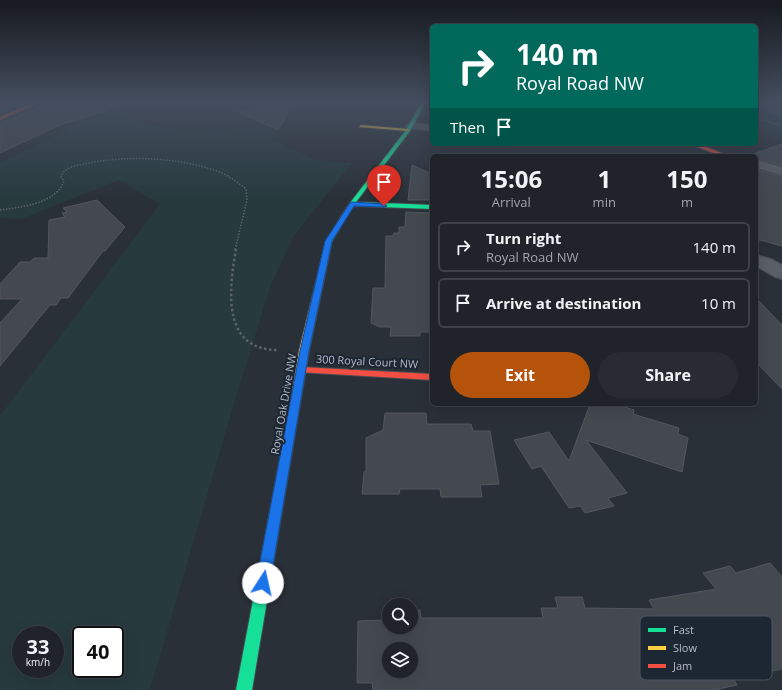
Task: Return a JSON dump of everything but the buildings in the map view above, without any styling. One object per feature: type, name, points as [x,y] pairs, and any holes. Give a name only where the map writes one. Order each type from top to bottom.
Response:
[{"type":"street","name":"Royal Oak Drive NW","points":[[244,690],[304,351],[329,241],[352,204],[405,134]]},
{"type":"street","points":[[698,146],[721,154]]},
{"type":"street","points":[[758,165],[782,171]]},
{"type":"street","points":[[352,204],[430,207]]},
{"type":"street","points":[[758,261],[782,273]]},
{"type":"street","name":"300 Royal Court NW","points":[[301,370],[430,377]]},
{"type":"path","points":[[0,210],[39,202],[50,197],[64,186],[64,181],[61,177],[65,170],[89,162],[109,159],[163,161],[195,165],[232,177],[246,189],[247,200],[232,273],[231,305],[238,332],[247,340],[264,350],[304,351]]},
{"type":"green space","points":[[58,134],[272,134],[272,140],[318,161],[352,163],[293,237],[271,285],[235,400],[150,690],[0,690],[0,416],[160,204],[119,180],[21,219],[0,218],[0,163]]},
{"type":"traffic: fast","points":[[343,218],[405,134]]},
{"type":"traffic: fast","points":[[352,204],[430,207]]},
{"type":"traffic: fast","points":[[244,690],[293,416]]},
{"type":"traffic: slow","points":[[293,416],[304,351],[329,241],[343,218]]},
{"type":"traffic: jam","points":[[698,146],[721,154]]},
{"type":"traffic: jam","points":[[301,370],[430,377]]},
{"type":"route","points":[[263,583],[304,351],[329,241],[352,204],[384,206]]}]
